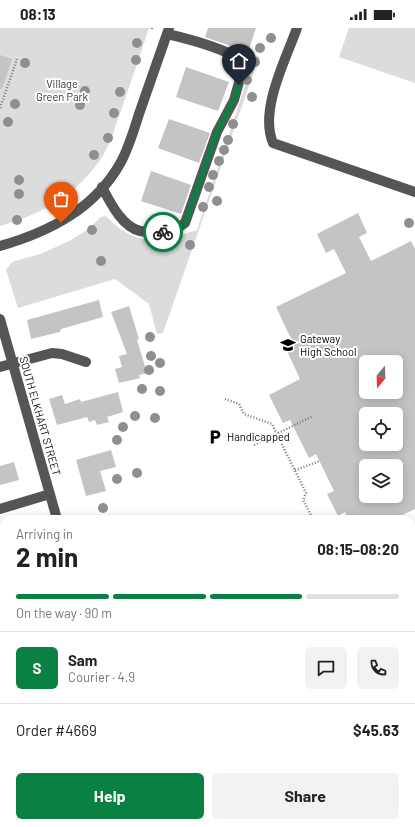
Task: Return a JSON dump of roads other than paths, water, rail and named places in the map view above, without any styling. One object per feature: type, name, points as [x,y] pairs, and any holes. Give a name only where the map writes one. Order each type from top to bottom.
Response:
[{"type":"street","points":[[297,28],[271,104],[269,128],[273,143],[415,192]]},
{"type":"street","points":[[0,246],[34,236],[61,223],[80,209],[102,187],[119,166],[127,149],[168,31],[232,54],[245,61],[234,100],[217,132],[185,224],[178,229],[162,232],[139,231],[126,222],[112,206],[102,187]]},
{"type":"street","name":"SOUTH ELKHART STREET","points":[[0,319],[56,515]]},
{"type":"street","points":[[0,367],[52,353],[65,355],[86,362]]},
{"type":"street","points":[[0,508],[50,494]]},
{"type":"place","name":"Gateway High School","points":[[288,345]]},
{"type":"place","name":"Handicapped","points":[[215,437]]},
{"type":"park label","name":"Village Green Park","points":[[62,90]]}]
